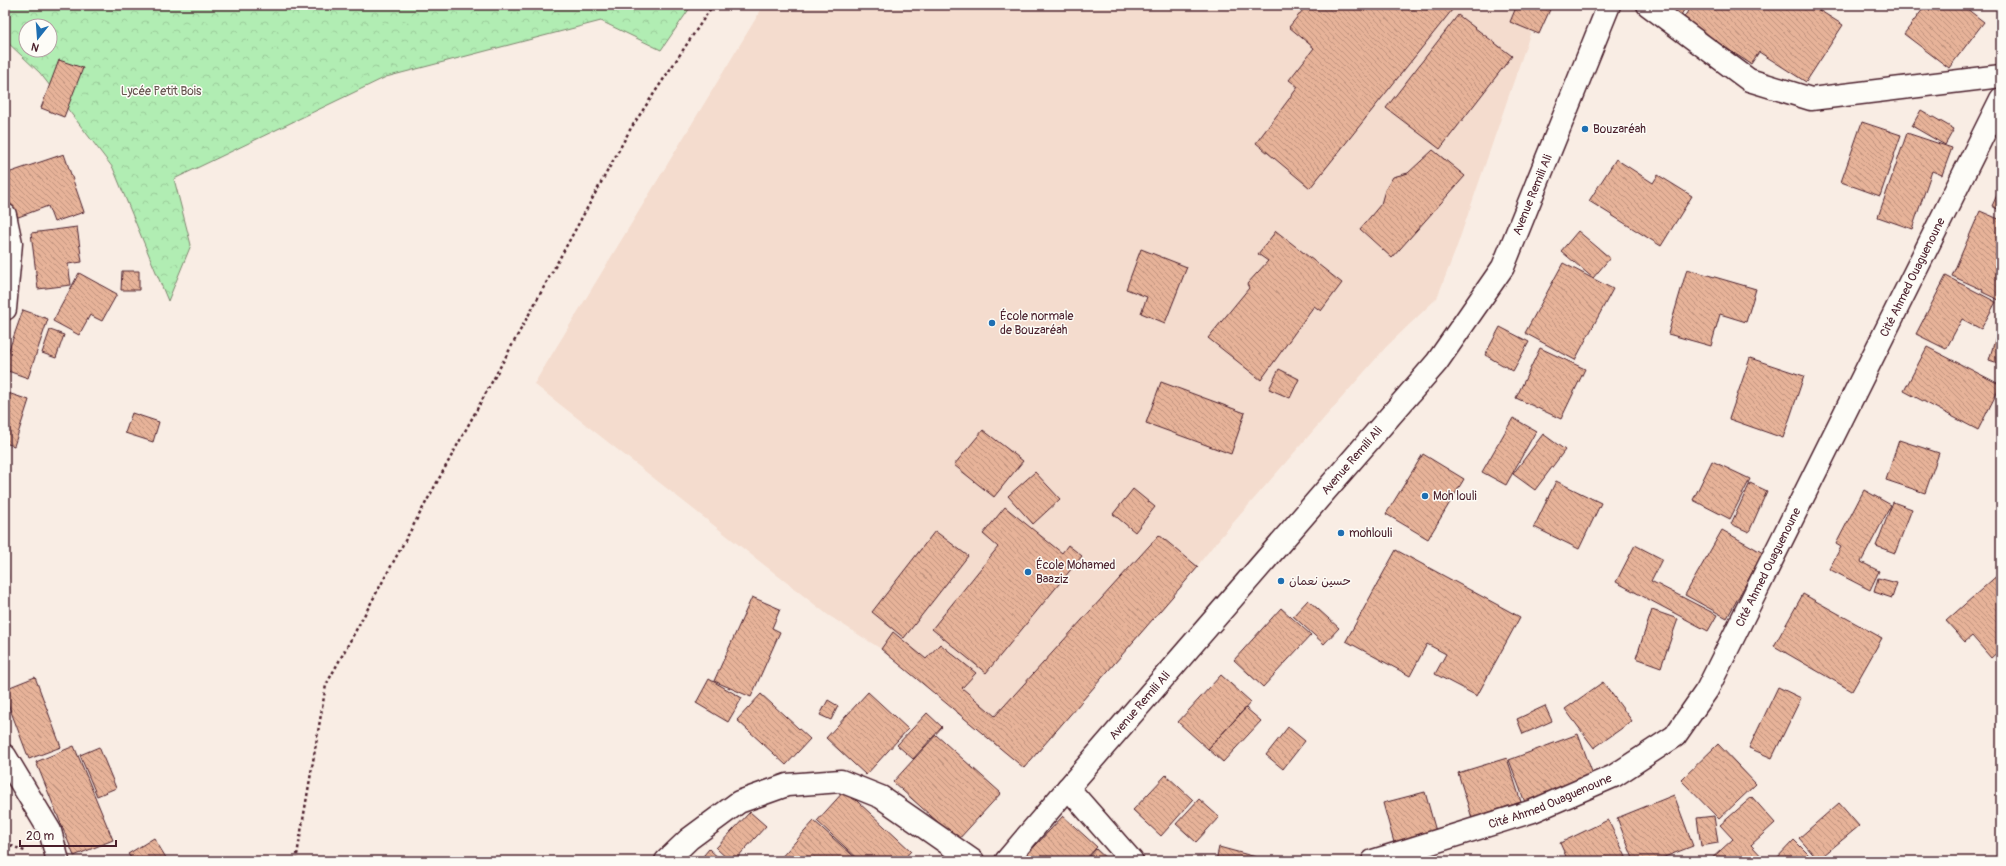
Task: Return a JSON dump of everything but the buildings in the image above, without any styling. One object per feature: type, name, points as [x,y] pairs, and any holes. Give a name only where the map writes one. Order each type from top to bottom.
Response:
[{"type":"street","name":"Avenue Remili Ali","points":[[1006,861],[1437,362],[1503,266],[1609,5]]},
{"type":"street","points":[[1648,5],[1749,80],[1811,99],[2001,76]]},
{"type":"street","name":"Cité Ahmed Ouaguenoune","points":[[1373,861],[1533,810],[1614,776],[1675,736],[1707,690],[2001,99]]},
{"type":"street","points":[[5,215],[11,243],[5,310]]},
{"type":"street","points":[[5,756],[50,831],[58,861]]},
{"type":"street","points":[[666,861],[689,839],[740,802],[787,785],[841,781],[881,797],[973,861]]},
{"type":"street","points":[[1068,788],[1132,861]]},
{"type":"path","points":[[296,861],[326,685],[631,128],[713,5]]},
{"type":"shaded area","name":"École normale de Bouzaréah","points":[[764,5],[1540,5],[1456,249],[1437,298],[1386,347],[1213,546],[1171,599],[1024,768],[881,649],[828,615],[534,384]]},
{"type":"green space","name":"Lycée Petit Bois","points":[[5,5],[692,5],[661,50],[601,21],[386,77],[174,179],[191,245],[168,301],[113,168],[40,73],[24,58],[58,58],[58,18],[18,18],[18,52],[5,40]]},
{"type":"place","name":"Bouzaréah","points":[[1585,129]]},
{"type":"place","name":"École normale de Bouzaréah","points":[[992,323]]},
{"type":"place","name":"Moh louli","points":[[1425,496]]},
{"type":"place","name":"mohlouli","points":[[1341,533]]},
{"type":"place","name":"École Mohamed Baaziz","points":[[1028,572]]},
{"type":"place","name":"حسين نعمان","points":[[1281,581]]}]
